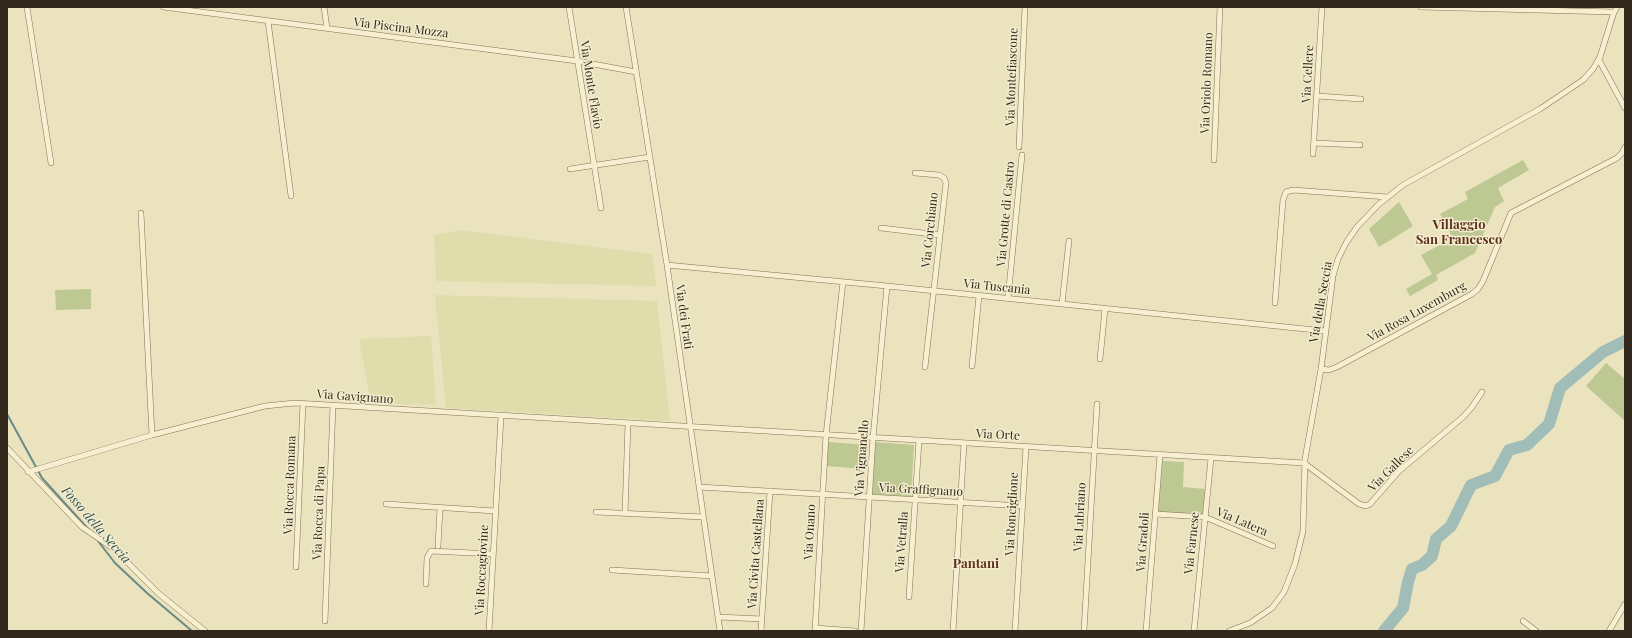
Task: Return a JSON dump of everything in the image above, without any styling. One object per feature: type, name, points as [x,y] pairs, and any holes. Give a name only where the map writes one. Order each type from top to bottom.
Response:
[{"type":"street","points":[[27,7],[51,164]]},
{"type":"street","name":"Via Piscina Mozza","points":[[163,7],[577,61],[636,72]]},
{"type":"street","points":[[324,7],[327,28]]},
{"type":"street","name":"Via Monte Flavio","points":[[569,7],[601,208]]},
{"type":"street","name":"Via dei Frati","points":[[626,7],[667,265],[720,631]]},
{"type":"street","name":"Via Montefiascone","points":[[1019,147],[1025,7]]},
{"type":"street","name":"Via Oriolo Romano","points":[[1214,160],[1220,7]]},
{"type":"street","name":"Via Cellere","points":[[1314,154],[1322,7]]},
{"type":"street","points":[[1421,7],[1572,9],[1614,12]]},
{"type":"street","name":"Via della Seccia","points":[[1228,631],[1245,626],[1266,614],[1280,598],[1289,582],[1303,534],[1304,463],[1320,370],[1334,273],[1339,256],[1346,242],[1355,230],[1387,197],[1413,179],[1563,95],[1585,78],[1599,60],[1614,12],[1617,7]]},
{"type":"street","points":[[268,21],[291,196]]},
{"type":"street","points":[[1599,60],[1625,108]]},
{"type":"street","points":[[1317,96],[1361,99]]},
{"type":"street","points":[[1314,143],[1360,145]]},
{"type":"street","name":"Via Rosa Luxemburg","points":[[1320,370],[1329,370],[1337,367],[1474,292],[1482,284],[1507,220],[1512,212],[1617,158],[1622,154],[1625,147]]},
{"type":"street","name":"Via Grotte di Castro","points":[[1008,298],[1022,154]]},
{"type":"street","points":[[570,169],[650,157]]},
{"type":"street","name":"Via Corchiano","points":[[915,173],[937,175],[945,179],[946,184],[924,367]]},
{"type":"street","points":[[1275,303],[1283,200],[1286,192],[1293,190],[1387,197]]},
{"type":"street","points":[[141,213],[152,435]]},
{"type":"street","points":[[882,228],[940,235]]},
{"type":"street","points":[[1062,304],[1069,242]]},
{"type":"street","name":"Via Tuscania","points":[[667,265],[1325,331]]},
{"type":"street","name":"Via Onano","points":[[815,630],[826,435],[843,282]]},
{"type":"street","name":"Via Vignanello","points":[[861,631],[873,438],[887,286]]},
{"type":"street","points":[[972,366],[979,296]]},
{"type":"street","points":[[1100,359],[1106,309]]},
{"type":"street","name":"Via Gallese","points":[[1304,463],[1359,504],[1364,506],[1369,505],[1396,474],[1469,410],[1482,392]]},
{"type":"street","name":"Via Gavignano","points":[[28,472],[152,435],[266,406],[284,403],[690,427]]},
{"type":"street","name":"Via Rocca Romana","points":[[296,567],[303,403]]},
{"type":"street","name":"Via Lubriano","points":[[1084,631],[1097,404]]},
{"type":"street","name":"Via Rocca di Papa","points":[[325,621],[333,405]]},
{"type":"street","name":"Via Roccagiovine","points":[[488,631],[501,416]]},
{"type":"street","points":[[625,514],[628,424]]},
{"type":"street","name":"Via Orte","points":[[690,427],[1304,463]]},
{"type":"street","name":"Via Vetralla","points":[[909,597],[919,440]]},
{"type":"street","points":[[953,631],[964,443]]},
{"type":"street","name":"Via Ronciglione","points":[[1015,631],[1026,447]]},
{"type":"street","points":[[7,448],[28,472],[88,532],[119,554],[160,595],[205,631]]},
{"type":"street","name":"Via Gradoli","points":[[1146,631],[1160,455]]},
{"type":"street","name":"Via Farnese","points":[[1194,631],[1211,458]]},
{"type":"street","name":"Via Graffignano","points":[[699,487],[1023,506]]},
{"type":"street","name":"Via Civita Castellana","points":[[761,631],[770,491]]},
{"type":"street","name":"Via Roccagiovine","points":[[386,504],[495,511]]},
{"type":"street","points":[[438,546],[440,508]]},
{"type":"street","points":[[596,512],[703,517]]},
{"type":"street","name":"Via Latera","points":[[1155,514],[1205,517],[1273,546]]},
{"type":"street","points":[[426,584],[427,558],[431,551],[493,554]]},
{"type":"street","points":[[612,570],[712,576]]},
{"type":"street","points":[[1609,631],[1625,604]]},
{"type":"street","name":"Via Civita Castellana","points":[[718,617],[762,619]]},
{"type":"street","points":[[1523,621],[1536,631]]},
{"type":"street","points":[[815,630],[854,631]]},
{"type":"shaded area","points":[[461,230],[652,254],[656,286],[436,281],[434,235]]},
{"type":"shaded area","points":[[435,295],[657,301],[670,421],[446,408]]},
{"type":"shaded area","points":[[431,336],[436,405],[371,403],[359,339]]},
{"type":"green space","points":[[1523,160],[1529,170],[1498,188],[1504,201],[1495,207],[1475,253],[1436,275],[1438,280],[1410,296],[1406,289],[1432,274],[1421,255],[1453,238],[1440,214],[1468,199],[1465,192]]},
{"type":"green space","points":[[1399,202],[1413,226],[1379,247],[1369,229]]},
{"type":"green space","points":[[91,289],[91,309],[56,310],[55,290]]},
{"type":"green space","points":[[1606,363],[1625,379],[1625,421],[1586,386]]},
{"type":"green space","points":[[828,442],[868,445],[866,469],[826,466]]},
{"type":"green space","points":[[875,442],[914,445],[911,497],[871,494]]},
{"type":"green space","points":[[1162,461],[1184,462],[1183,487],[1205,489],[1203,516],[1158,513]]},
{"type":"waterway","points":[[1384,631],[1403,608],[1412,569],[1422,565],[1432,556],[1436,539],[1451,526],[1471,485],[1495,476],[1509,450],[1527,445],[1549,424],[1560,388],[1603,352],[1625,341]]},
{"type":"waterway","name":"Fosso della Seccia","points":[[7,414],[42,478],[90,531]]},
{"type":"waterway","name":"Fosso della Seccia","points":[[98,541],[115,563],[147,593],[192,631]]},
{"type":"district","name":"Villaggio San Francesco","points":[[1459,232]]},
{"type":"district","name":"Pantani","points":[[976,564]]}]
